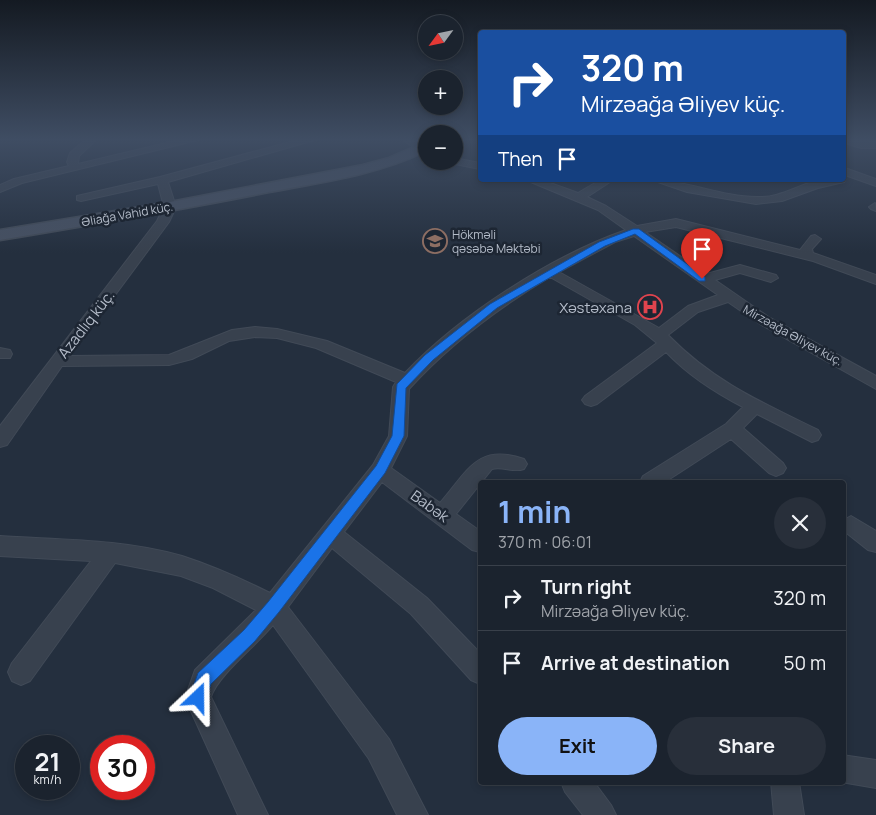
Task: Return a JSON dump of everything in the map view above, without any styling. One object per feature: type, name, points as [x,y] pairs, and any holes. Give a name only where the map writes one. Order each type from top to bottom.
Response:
[{"type":"street","points":[[4,187],[18,177]]},
{"type":"street","points":[[4,187],[42,177]]},
{"type":"street","points":[[82,198],[173,177]]},
{"type":"street","name":"Əliağa Vahid küç.","points":[[0,235],[170,207],[321,177]]},
{"type":"street","points":[[849,177],[876,183]]},
{"type":"street","points":[[162,180],[170,207]]},
{"type":"street","name":"Mirzəağa Əliyev küç.","points":[[537,182],[579,197],[602,208],[636,230],[727,297],[765,321],[876,383]]},
{"type":"street","points":[[579,197],[605,182]]},
{"type":"street","points":[[664,182],[687,189],[767,201],[825,182]]},
{"type":"street","name":"Azadlıq küç.","points":[[0,440],[57,361],[164,222],[170,207]]},
{"type":"street","points":[[253,815],[198,698],[204,679],[249,636],[274,607],[380,470],[398,436],[401,387],[429,357],[494,306],[550,272],[602,244],[636,230],[660,223],[676,223],[806,254],[876,280]]},
{"type":"street","points":[[806,254],[806,248],[815,239]]},
{"type":"street","points":[[702,279],[740,269],[771,278]]},
{"type":"street","points":[[550,272],[640,322],[684,361],[722,389],[812,435]]},
{"type":"street","points":[[591,400],[662,340],[693,309],[727,297]]},
{"type":"street","points":[[57,361],[169,360],[185,357],[230,336],[291,334],[406,380]]},
{"type":"street","points":[[653,480],[732,429],[754,406]]},
{"type":"street","points":[[732,429],[776,468]]},
{"type":"street","points":[[443,514],[486,463],[500,460],[517,464]]},
{"type":"street","name":"Babək","points":[[380,470],[478,540]]},
{"type":"street","points":[[851,525],[876,543]]},
{"type":"street","points":[[331,534],[419,606],[478,669]]},
{"type":"street","points":[[0,546],[110,552],[181,566],[220,580],[274,607],[379,749],[413,815]]},
{"type":"street","points":[[20,672],[110,552]]},
{"type":"street","points":[[846,770],[876,774]]},
{"type":"street","points":[[577,785],[601,815]]},
{"type":"street","points":[[785,785],[789,815]]},
{"type":"place","name":"Hökməli qəsəbə Məktəbi","points":[[435,241]]},
{"type":"place","name":"Xəstəxana","points":[[650,307]]},
{"type":"route","points":[[198,698],[204,679],[249,636],[274,607],[380,470],[398,436],[401,387],[429,357],[494,306],[550,272],[602,244],[636,230],[702,279]]}]
